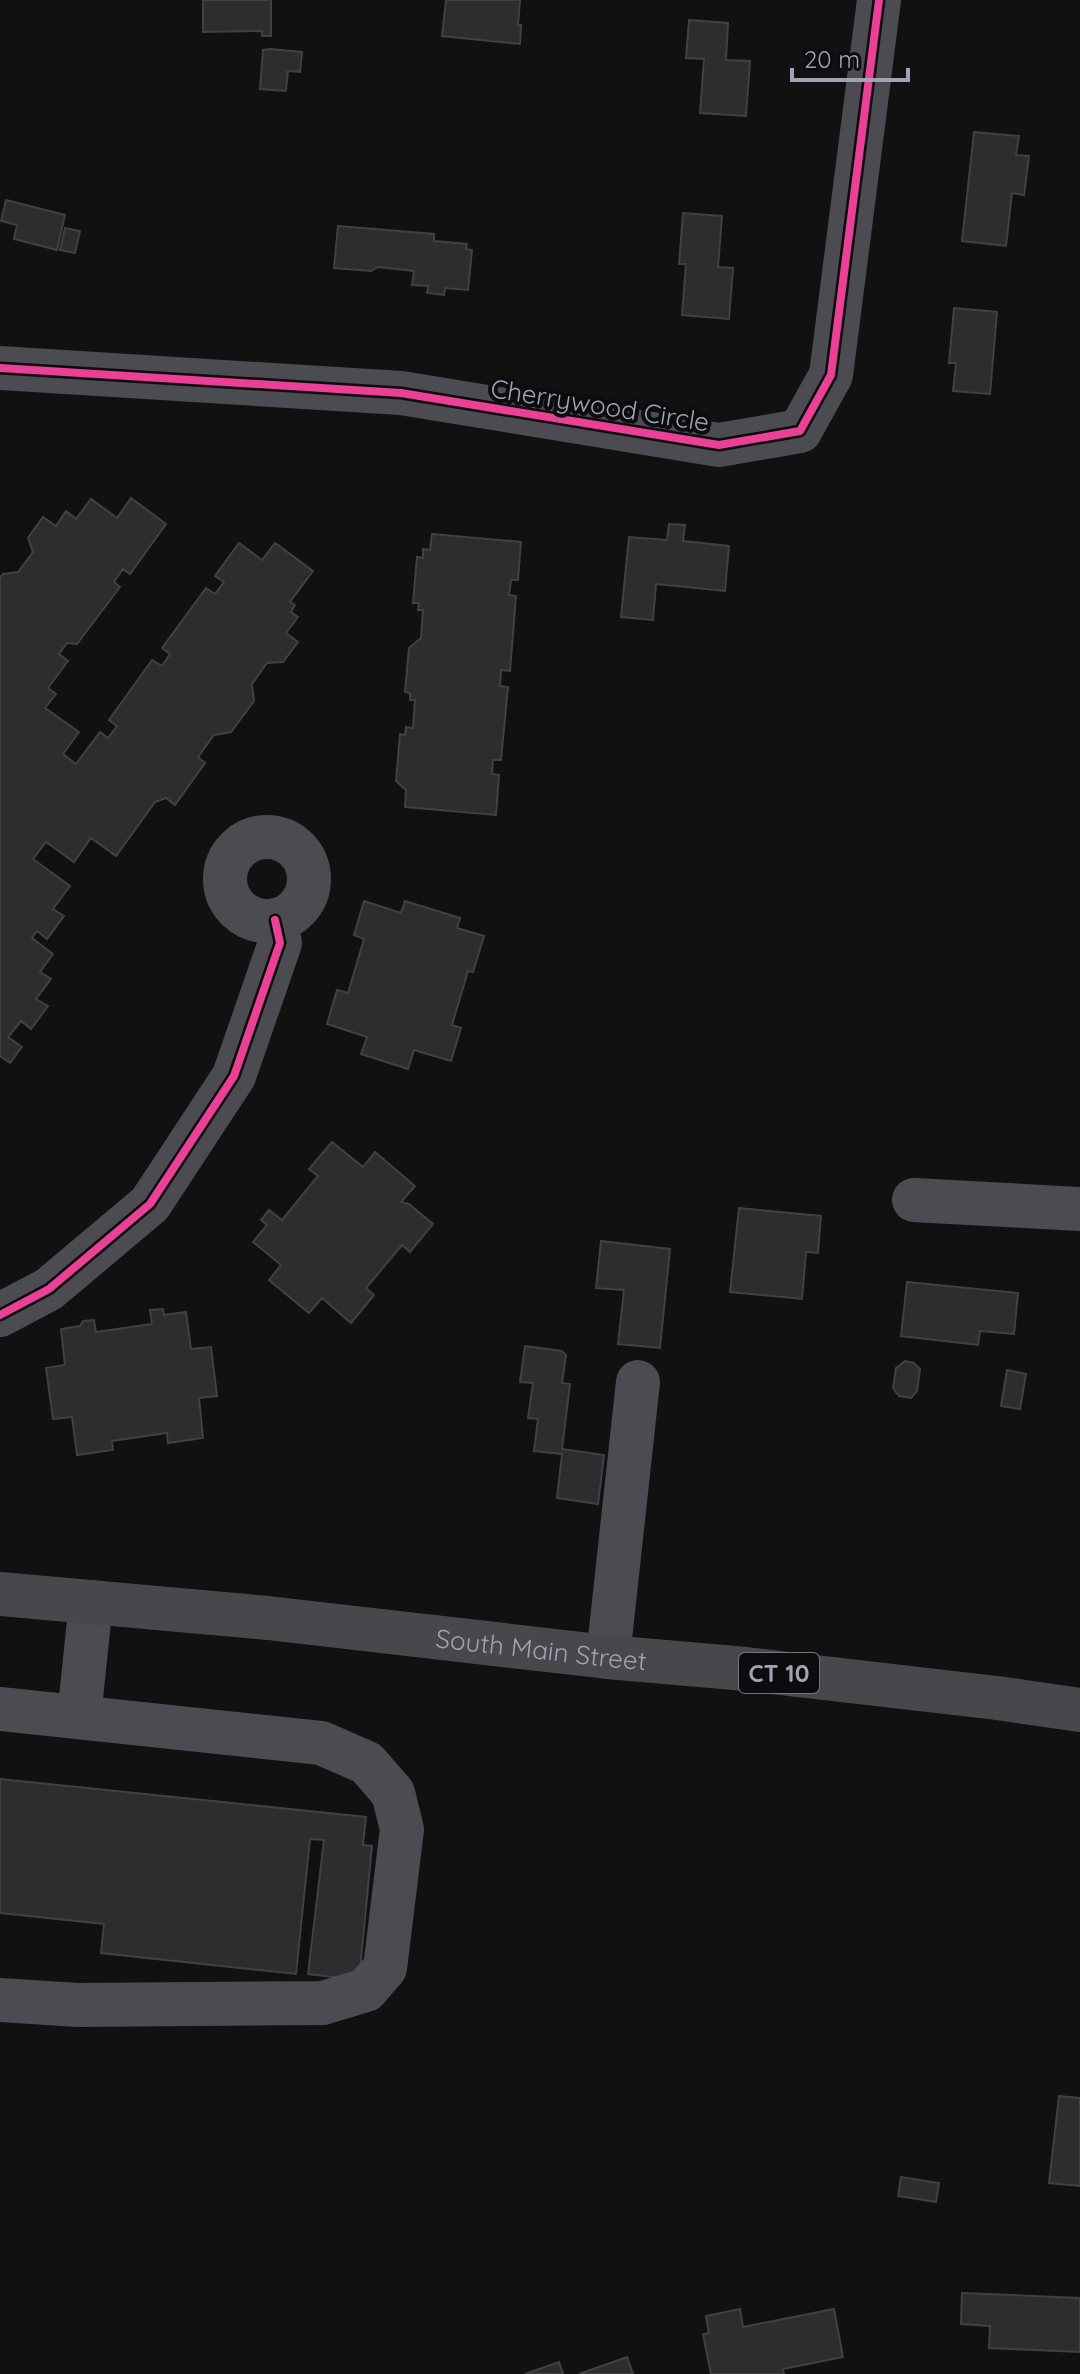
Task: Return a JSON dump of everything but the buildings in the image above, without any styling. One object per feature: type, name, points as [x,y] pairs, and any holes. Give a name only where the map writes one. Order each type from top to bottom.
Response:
[{"type":"highway","name":"South Main Street","points":[[0,1594],[268,1618],[966,1694],[1080,1710]]},
{"type":"street","name":"Cherrywood Circle","points":[[0,368],[401,393],[719,445],[800,431],[831,375],[879,0]]},
{"type":"street","points":[[0,1315],[49,1289],[150,1204],[234,1076],[280,943],[275,920]]},
{"type":"street","points":[[914,1200],[1080,1209]]},
{"type":"street","points":[[608,1657],[638,1382]]},
{"type":"street","points":[[79,1717],[91,1602]]},
{"type":"street","points":[[0,1709],[321,1743],[367,1763],[393,1793],[402,1829],[385,1968],[366,1990],[323,2003],[78,2005],[0,2000]]},
{"type":"cycle path","points":[[0,368],[401,393],[719,445],[800,431],[831,375],[879,0]]},
{"type":"cycle path","points":[[0,1315],[49,1289],[150,1204],[234,1076],[280,943],[275,920]]}]
